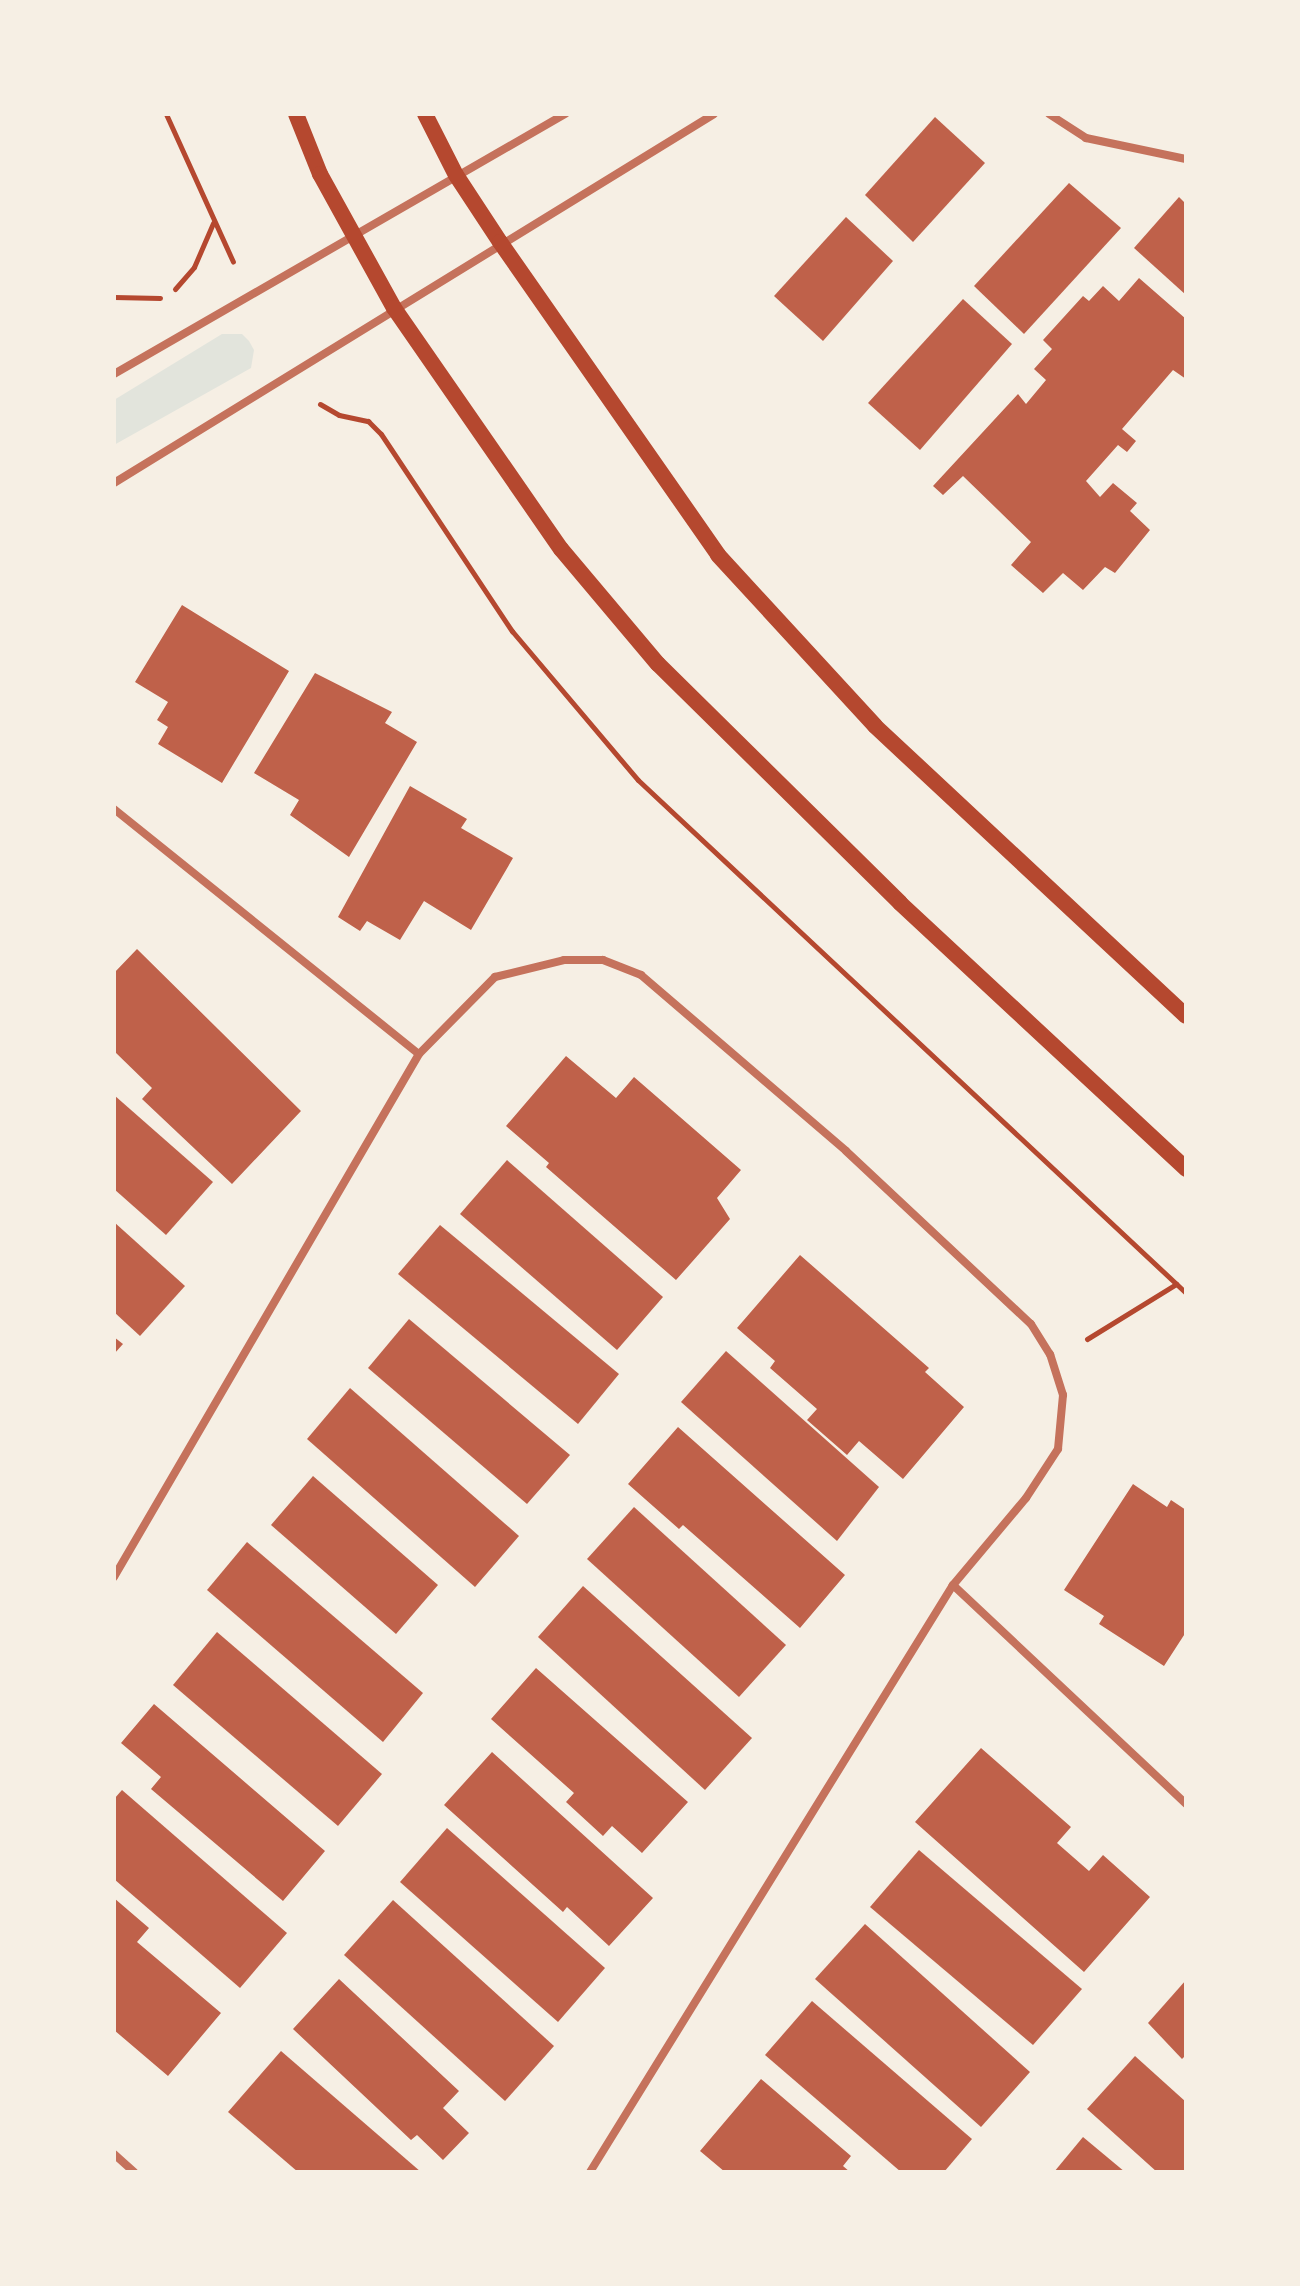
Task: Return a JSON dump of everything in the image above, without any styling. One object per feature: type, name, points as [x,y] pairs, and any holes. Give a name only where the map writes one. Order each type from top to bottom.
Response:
[{"type":"main road","points":[[296,114],[354,235],[394,308],[561,549],[658,664],[878,881],[1186,1169]]},
{"type":"main road","points":[[425,114],[456,175],[686,513],[807,656],[1186,1016]]},
{"type":"street","points":[[114,374],[565,114]]},
{"type":"street","points":[[114,483],[500,242],[714,114]]},
{"type":"street","points":[[1049,114],[1086,138],[1186,159]]},
{"type":"street","points":[[114,809],[419,1054]]},
{"type":"street","points":[[114,1577],[419,1054],[495,977],[564,960],[603,960],[641,975],[846,1151],[1019,1313],[1052,1360],[1063,1395],[1058,1449],[1026,1498],[953,1585],[590,2172]]},
{"type":"street","points":[[953,1585],[1186,1804]]},
{"type":"street","points":[[114,2154],[134,2172]]},
{"type":"path","points":[[166,114],[213,223],[252,296]]},
{"type":"path","points":[[114,297],[165,297],[188,276],[213,223]]},
{"type":"path","points":[[294,369],[320,404],[339,415],[368,421],[381,434],[512,631],[638,780],[1186,1293]]},
{"type":"path","points":[[1052,1360],[1176,1284]]},
{"type":"shaded area","points":[[222,334],[242,334],[249,341],[254,350],[251,368],[114,445],[114,400]]},
{"type":"building","points":[[935,117],[985,163],[913,242],[865,195]]},
{"type":"building","points":[[1069,183],[1121,228],[1024,334],[974,286]]},
{"type":"building","points":[[1179,197],[1186,204],[1186,295],[1134,248]]},
{"type":"building","points":[[846,217],[893,261],[823,341],[774,296]]},
{"type":"building","points":[[1139,278],[1186,319],[1186,379],[1173,370],[1122,429],[1136,441],[1127,452],[1118,445],[1086,481],[1100,497],[1113,483],[1137,503],[1130,511],[1150,530],[1115,573],[1105,567],[1083,590],[1063,573],[1043,593],[1011,565],[1031,542],[963,476],[943,495],[933,486],[1018,394],[1026,404],[1046,380],[1034,369],[1052,349],[1043,340],[1083,296],[1089,301],[1103,286],[1119,301]]},
{"type":"building","points":[[963,299],[1012,344],[920,450],[868,403]]},
{"type":"building","points":[[182,605],[289,671],[222,783],[158,744],[168,727],[157,720],[168,702],[135,682]]},
{"type":"building","points":[[315,673],[392,712],[385,723],[417,742],[349,857],[290,815],[299,800],[254,773]]},
{"type":"building","points":[[410,786],[467,819],[461,828],[513,858],[471,930],[424,901],[400,940],[367,921],[360,931],[338,917]]},
{"type":"building","points":[[137,949],[301,1111],[232,1184],[142,1099],[152,1088],[114,1051],[114,973]]},
{"type":"building","points":[[566,1056],[616,1098],[634,1077],[741,1170],[717,1198],[730,1219],[676,1280],[546,1167],[549,1163],[506,1126]]},
{"type":"building","points":[[114,1095],[213,1182],[166,1235],[114,1189]]},
{"type":"building","points":[[507,1160],[663,1297],[617,1350],[460,1214]]},
{"type":"building","points":[[114,1222],[185,1286],[140,1336],[114,1312]]},
{"type":"building","points":[[440,1225],[619,1374],[578,1424],[398,1274]]},
{"type":"building","points":[[800,1255],[929,1368],[925,1372],[964,1407],[903,1479],[859,1441],[847,1455],[807,1420],[817,1409],[770,1368],[775,1361],[737,1328]]},
{"type":"building","points":[[409,1319],[570,1455],[527,1504],[368,1368]]},
{"type":"building","points":[[114,1337],[123,1344],[114,1354]]},
{"type":"building","points":[[726,1351],[879,1487],[837,1541],[681,1402]]},
{"type":"building","points":[[350,1388],[519,1536],[475,1587],[307,1439]]},
{"type":"building","points":[[678,1427],[845,1575],[800,1628],[683,1525],[679,1529],[628,1484]]},
{"type":"building","points":[[313,1476],[438,1585],[396,1634],[271,1525]]},
{"type":"building","points":[[1133,1484],[1167,1507],[1171,1500],[1186,1510],[1186,1632],[1164,1666],[1099,1624],[1104,1616],[1064,1590]]},
{"type":"building","points":[[634,1507],[786,1645],[739,1697],[587,1559]]},
{"type":"building","points":[[247,1542],[423,1693],[383,1742],[207,1590]]},
{"type":"building","points":[[583,1586],[752,1738],[705,1790],[538,1637]]},
{"type":"building","points":[[217,1632],[382,1774],[338,1826],[173,1685]]},
{"type":"building","points":[[536,1668],[688,1802],[642,1853],[612,1826],[603,1836],[566,1802],[574,1793],[491,1719]]},
{"type":"building","points":[[154,1704],[325,1851],[283,1901],[151,1789],[161,1777],[121,1743]]},
{"type":"building","points":[[981,1748],[1071,1827],[1057,1843],[1089,1871],[1103,1855],[1150,1897],[1084,1972],[915,1822]]},
{"type":"building","points":[[492,1752],[653,1898],[609,1946],[567,1907],[563,1912],[444,1805]]},
{"type":"building","points":[[122,1790],[287,1933],[240,1988],[114,1879],[114,1799]]},
{"type":"building","points":[[447,1828],[605,1968],[558,2022],[400,1882]]},
{"type":"building","points":[[919,1850],[1082,1989],[1033,2045],[870,1907]]},
{"type":"building","points":[[114,1898],[149,1928],[137,1942],[221,2013],[168,2076],[114,2030]]},
{"type":"building","points":[[393,1900],[554,2046],[505,2101],[344,1955]]},
{"type":"building","points":[[865,1924],[1030,2072],[981,2127],[815,1979]]},
{"type":"building","points":[[339,1979],[459,2091],[443,2108],[469,2133],[443,2160],[417,2135],[411,2140],[293,2029]]},
{"type":"building","points":[[1186,1980],[1186,2055],[1182,2059],[1148,2023]]},
{"type":"building","points":[[812,2001],[972,2139],[944,2172],[901,2172],[765,2055]]},
{"type":"building","points":[[281,2051],[421,2172],[298,2172],[228,2112]]},
{"type":"building","points":[[1135,2056],[1186,2102],[1186,2172],[1157,2172],[1087,2109]]},
{"type":"building","points":[[761,2079],[851,2156],[843,2166],[850,2172],[725,2172],[700,2151]]},
{"type":"building","points":[[1083,2137],[1125,2172],[1054,2172]]}]
